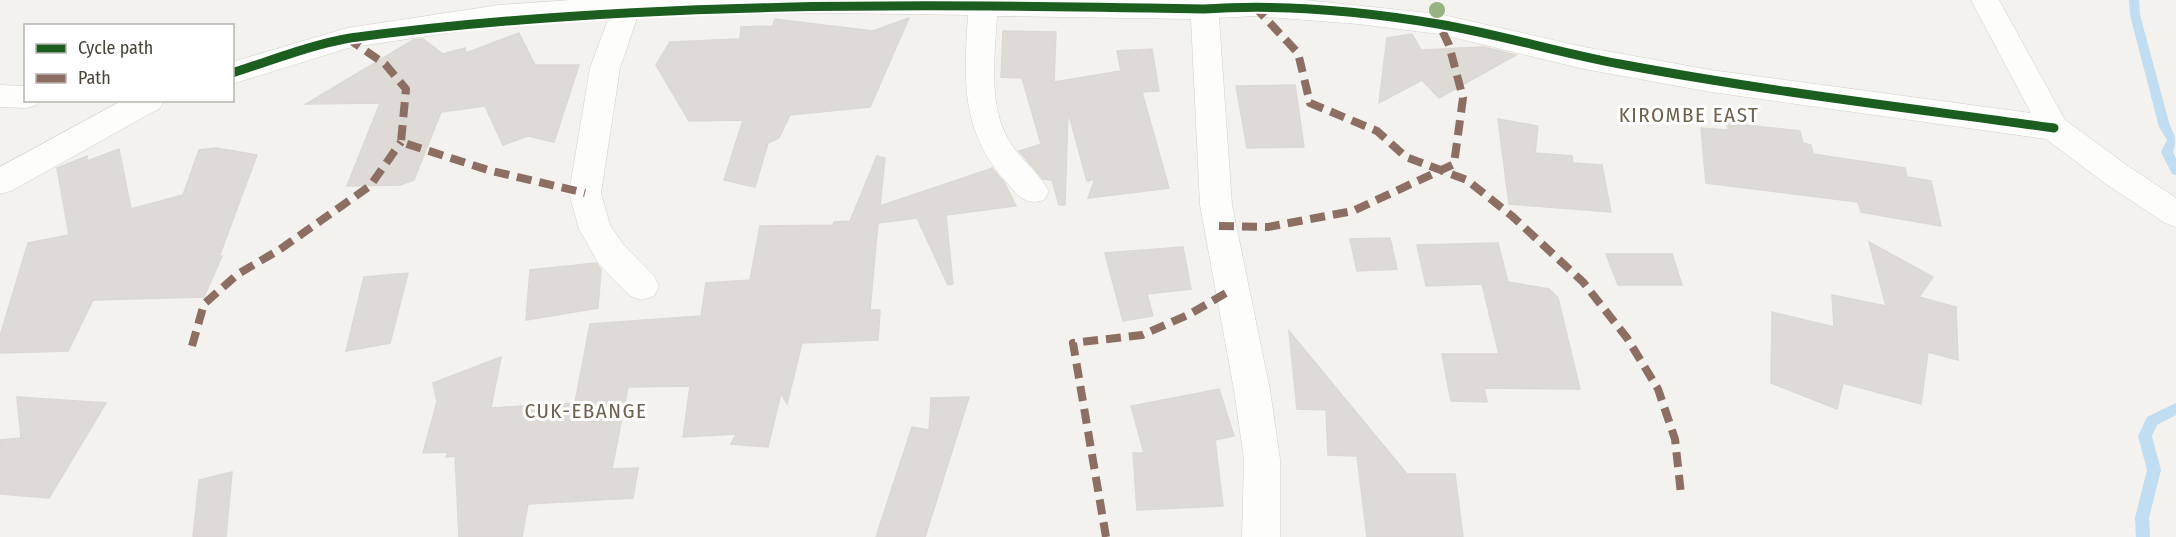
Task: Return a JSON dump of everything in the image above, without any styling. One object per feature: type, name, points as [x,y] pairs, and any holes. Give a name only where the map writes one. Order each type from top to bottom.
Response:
[{"type":"street","points":[[1985,0],[2054,128],[2117,175],[2176,214]]},
{"type":"street","points":[[234,72],[347,38],[472,9],[684,4],[1204,4],[1265,6],[1439,24],[1584,58],[1711,81],[2054,128]]},
{"type":"street","points":[[1204,4],[1216,205],[1252,390],[1262,459],[1261,537]]},
{"type":"street","points":[[983,5],[980,91],[984,122],[998,150],[1034,191]]},
{"type":"street","points":[[627,6],[606,68],[595,122],[585,193],[595,229],[611,254],[642,286]]},
{"type":"street","points":[[0,96],[24,97]]},
{"type":"street","points":[[0,182],[145,102]]},
{"type":"building","points":[[909,18],[870,107],[790,115],[779,138],[768,143],[755,187],[724,180],[743,120],[689,121],[656,65],[670,42],[740,39],[741,27],[773,26],[775,19],[873,31]]},
{"type":"building","points":[[1003,31],[1056,32],[1054,82],[1121,71],[1117,51],[1152,49],[1159,91],[1142,92],[1169,188],[1088,198],[1095,179],[1087,181],[1068,111],[1065,205],[1059,205],[1052,180],[1043,179],[1019,151],[1041,144],[1022,78],[1001,77]]},
{"type":"building","points":[[519,33],[535,65],[579,65],[554,142],[528,136],[503,145],[485,106],[441,112],[414,180],[400,185],[347,186],[380,103],[306,104],[413,40],[423,39],[443,54],[465,48],[466,53]]},
{"type":"building","points":[[1412,34],[1421,50],[1484,47],[1516,55],[1439,98],[1422,80],[1379,103],[1387,38]]},
{"type":"building","points":[[1295,85],[1304,147],[1247,148],[1236,86]]},
{"type":"building","points":[[1498,119],[1538,126],[1535,153],[1572,156],[1573,163],[1602,165],[1611,212],[1509,204]]},
{"type":"building","points":[[1727,123],[1800,131],[1803,143],[1811,145],[1813,154],[1905,168],[1907,177],[1931,181],[1941,226],[1861,212],[1858,202],[1706,183],[1701,128],[1728,130]]},
{"type":"building","points":[[216,148],[257,155],[219,257],[222,256],[204,297],[93,300],[68,351],[0,353],[0,336],[28,243],[69,235],[57,168],[87,156],[87,161],[119,149],[131,209],[183,195],[199,150]]},
{"type":"building","points":[[877,156],[885,158],[880,206],[992,168],[1004,182],[1016,206],[946,215],[953,284],[948,285],[917,218],[878,223],[870,310],[880,310],[878,340],[802,343],[787,404],[781,393],[768,447],[731,444],[736,434],[683,437],[690,386],[628,387],[612,469],[638,468],[633,498],[528,504],[522,537],[459,537],[455,456],[446,457],[448,452],[423,453],[437,402],[433,383],[501,357],[491,408],[575,403],[590,324],[701,316],[706,283],[750,280],[760,226],[833,225],[834,222],[850,221]]},
{"type":"building","points":[[1390,238],[1397,269],[1357,271],[1350,239]]},
{"type":"building","points":[[1869,242],[1933,277],[1919,297],[1956,307],[1958,360],[1928,352],[1921,404],[1843,383],[1837,409],[1771,383],[1772,312],[1834,327],[1832,295],[1886,306]]},
{"type":"building","points":[[1498,243],[1508,282],[1549,289],[1558,298],[1580,389],[1484,388],[1487,402],[1451,401],[1442,354],[1499,354],[1482,284],[1426,286],[1417,245]]},
{"type":"building","points":[[1183,247],[1191,289],[1147,294],[1153,316],[1123,321],[1105,253]]},
{"type":"building","points":[[1606,254],[1672,254],[1682,285],[1618,285]]},
{"type":"building","points":[[596,263],[601,270],[598,308],[526,320],[530,270]]},
{"type":"building","points":[[408,273],[390,343],[346,351],[364,277]]},
{"type":"building","points":[[1289,331],[1407,474],[1455,474],[1463,537],[1367,537],[1357,456],[1328,455],[1326,410],[1297,409]]},
{"type":"building","points":[[1219,389],[1234,436],[1215,440],[1223,506],[1137,510],[1133,453],[1144,453],[1131,406]]},
{"type":"building","points":[[17,397],[106,403],[49,498],[0,494],[0,440],[21,438]]},
{"type":"building","points":[[969,397],[925,537],[876,537],[912,427],[929,430],[931,398]]},
{"type":"building","points":[[232,472],[226,537],[193,537],[199,480]]},
{"type":"waterway","points":[[2134,0],[2135,15],[2165,127],[2173,140],[2167,152],[2176,171]]},
{"type":"waterway","points":[[2143,537],[2142,518],[2154,470],[2145,436],[2152,421],[2176,409]]},
{"type":"marked path","points":[[1254,6],[1298,53],[1310,103],[1377,131],[1406,157],[1467,180],[1512,216],[1583,282],[1627,338],[1658,389],[1675,439],[1681,494]]},
{"type":"marked path","points":[[1219,226],[1268,227],[1353,211],[1454,164],[1463,98],[1449,45],[1439,24]]},
{"type":"marked path","points":[[347,38],[385,64],[406,89],[401,142],[488,170],[585,193]]},
{"type":"marked path","points":[[192,346],[204,304],[238,274],[279,250],[370,186],[401,142]]},
{"type":"marked path","points":[[1106,537],[1073,343],[1142,335],[1190,314],[1231,290]]},
{"type":"cycle path","points":[[234,72],[347,38],[499,15],[627,6],[833,3],[1204,9],[1254,6],[1358,14],[1439,24],[1584,58],[1711,81],[2054,128]]},
{"type":"district","name":"KIROMBE EAST","points":[[1689,115]]},
{"type":"district","name":"CUK-EBANGE","points":[[586,411]]}]
